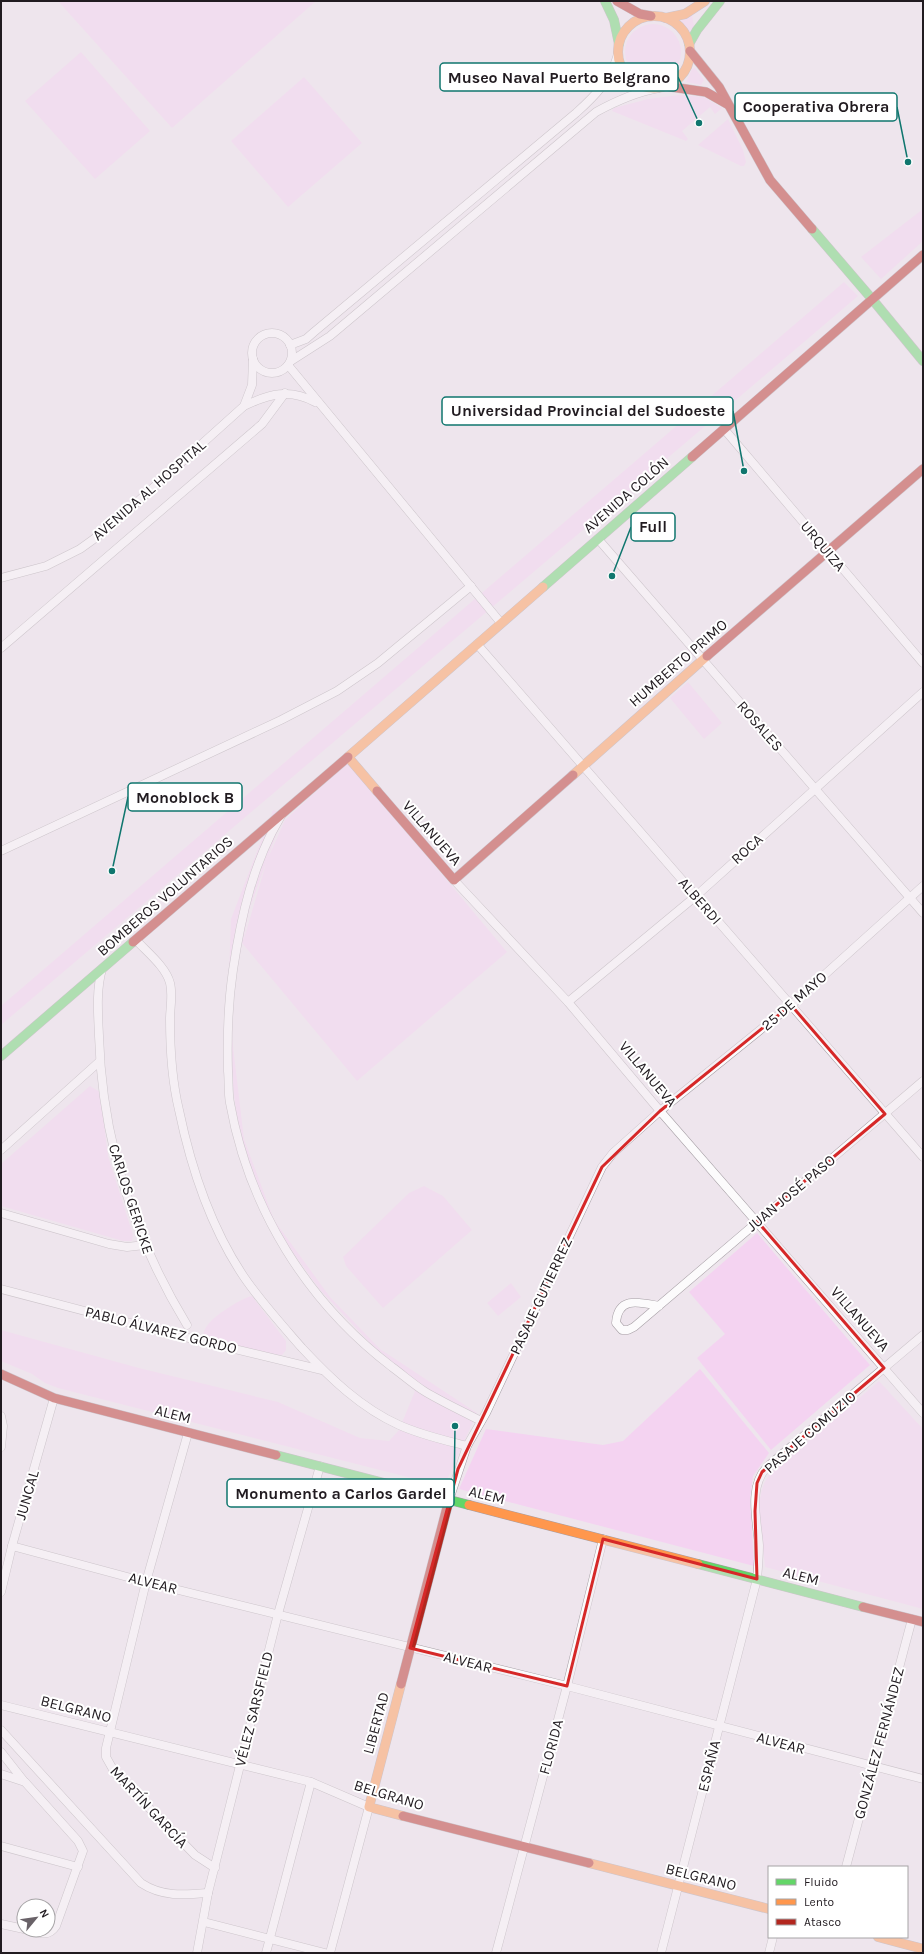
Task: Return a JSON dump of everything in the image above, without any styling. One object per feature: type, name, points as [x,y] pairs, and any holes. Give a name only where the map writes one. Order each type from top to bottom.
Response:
[{"type":"main road","points":[[605,1],[614,20],[618,34],[618,54],[621,67],[633,81],[645,87],[689,88],[709,93],[716,96],[731,108]]},
{"type":"main road","points":[[617,1],[632,10],[652,16],[666,18],[685,14],[705,1]]},
{"type":"main road","points":[[662,87],[675,81],[683,73],[688,62],[689,48],[696,30],[716,2]]},
{"type":"main road","points":[[619,44],[623,34],[630,24],[640,18],[652,16]]},
{"type":"main road","points":[[666,18],[681,28],[689,48],[719,87],[770,180],[923,361]]},
{"type":"main road","name":"AVENIDA COLÓN","points":[[348,757],[923,255]]},
{"type":"main road","name":"HUMBERTO PRIMO","points":[[454,880],[702,660],[923,469]]},
{"type":"main road","name":"BOMBEROS VOLUNTARIOS","points":[[1,1056],[348,757]]},
{"type":"main road","name":"VILLANUEVA","points":[[348,757],[454,880]]},
{"type":"main road","name":"ALEM","points":[[1,1374],[54,1398],[923,1622]]},
{"type":"main road","name":"LIBERTAD","points":[[369,1807],[449,1500]]},
{"type":"main road","name":"BELGRANO","points":[[369,1807],[768,1909]]},
{"type":"main road","points":[[882,1938],[923,1949]]},
{"type":"street","points":[[290,345],[306,339],[576,113],[604,85],[612,72],[618,54]]},
{"type":"street","points":[[501,623],[318,403],[290,363],[292,353],[290,345],[285,338],[278,334],[265,335],[255,343],[252,351],[253,359],[260,370],[270,373],[280,372],[290,363],[330,336],[596,112],[642,91],[662,87]]},
{"type":"street","name":"AVENIDA AL HOSPITAL","points":[[1,578],[46,566],[80,550],[105,531],[244,406],[252,385],[253,359]]},
{"type":"street","points":[[244,406],[272,395],[286,393],[303,396],[318,403]]},
{"type":"street","points":[[1,648],[262,424],[286,393]]},
{"type":"street","name":"URQUIZA","points":[[724,429],[923,663]]},
{"type":"street","name":"ROSALES","points":[[598,539],[923,913]]},
{"type":"street","points":[[1,851],[281,720],[337,691],[378,663],[471,586]]},
{"type":"street","name":"ALBERDI","points":[[477,644],[923,1157]]},
{"type":"street","name":"ROCA","points":[[568,1002],[696,896],[814,788],[923,692]]},
{"type":"street","points":[[290,807],[281,817],[261,857],[254,877],[239,931],[231,988],[227,1033],[229,1102],[247,1168],[258,1198],[282,1246],[315,1292],[336,1317],[379,1357],[423,1391],[481,1421]]},
{"type":"street","name":"VILLANUEVA","points":[[454,880],[568,1002],[660,1112],[757,1221],[923,1413]]},
{"type":"street","name":"25 DE MAYO","points":[[660,1112],[791,1005],[923,886]]},
{"type":"street","points":[[136,940],[162,969],[170,983],[172,1065],[178,1110],[196,1174],[208,1208],[230,1254],[244,1277],[286,1330],[322,1370],[357,1398],[398,1424],[418,1433],[467,1446]]},
{"type":"street","name":"CARLOS GERICKE","points":[[102,969],[98,984],[100,1061],[108,1129],[114,1158],[145,1245],[166,1291],[187,1325]]},
{"type":"street","points":[[1,1150],[100,1061]]},
{"type":"street","name":"JUAN JOSÉ PASO","points":[[659,1306],[631,1303],[621,1307],[617,1314],[616,1323],[622,1330],[628,1330],[634,1327],[659,1306],[757,1221],[923,1081]]},
{"type":"street","name":"PASAJE GUTIERREZ","points":[[449,1500],[467,1446],[481,1421],[602,1167],[613,1153],[660,1112]]},
{"type":"street","points":[[1,1213],[109,1244],[127,1247],[145,1245]]},
{"type":"street","name":"PABLO ÁLVAREZ GORDO","points":[[1,1289],[180,1336],[322,1370]]},
{"type":"street","name":"PASAJE COMUZIO","points":[[757,1579],[759,1549],[755,1511],[757,1483],[762,1472],[923,1334]]},
{"type":"street","name":"JUNCAL","points":[[1,1592],[12,1546],[54,1398]]},
{"type":"street","points":[[1,1416],[3,1434],[1,1447]]},
{"type":"street","name":"MARTÍN GARCÍA","points":[[188,1433],[146,1582],[106,1748],[106,1757],[110,1767],[195,1855],[215,1868]]},
{"type":"street","name":"VÉLEZ SARSFIELD","points":[[197,1953],[204,1922],[208,1893],[278,1614],[320,1466]]},
{"type":"street","name":"FLORIDA","points":[[496,1953],[567,1686],[603,1540]]},
{"type":"street","name":"ALVEAR","points":[[12,1546],[146,1582],[567,1686],[923,1779]]},
{"type":"street","name":"ESPAÑA","points":[[661,1953],[757,1579]]},
{"type":"street","name":"GONZÁLEZ FERNÁNDEZ","points":[[846,1866],[874,1767],[912,1619]]},
{"type":"street","name":"BELGRANO","points":[[1,1705],[111,1731],[311,1782],[369,1807]]},
{"type":"street","points":[[1,1730],[141,1883],[159,1892],[179,1895],[208,1893]]},
{"type":"street","points":[[1,1752],[81,1846],[82,1856],[56,1926]]},
{"type":"street","points":[[1,1774],[21,1779],[25,1782]]},
{"type":"street","points":[[266,1953],[311,1782]]},
{"type":"street","name":"LIBERTAD","points":[[330,1953],[369,1807]]},
{"type":"street","points":[[1,1846],[78,1867]]},
{"type":"street","points":[[204,1922],[325,1953]]},
{"type":"street","points":[[1,1924],[16,1927]]},
{"type":"street","points":[[769,1953],[773,1938]]},
{"type":"highlighted area","points":[[791,1005],[885,1114],[757,1221],[884,1368],[762,1472],[757,1483],[755,1511],[757,1579],[603,1539],[567,1686],[410,1648],[458,1469],[602,1167],[660,1111]]},
{"type":"shaded area","points":[[58,1],[316,1],[172,128]]},
{"type":"shaded area","points":[[692,15],[694,26],[689,32],[680,21]]},
{"type":"shaded area","points":[[647,24],[659,24],[669,28],[677,36],[681,46],[681,58],[677,68],[669,76],[659,80],[647,80],[637,76],[629,68],[625,58],[625,46],[629,36],[637,28]]},
{"type":"shaded area","points":[[81,52],[150,131],[95,179],[25,101]]},
{"type":"shaded area","points":[[695,68],[704,80],[701,85],[686,82],[692,69]]},
{"type":"shaded area","points":[[304,77],[362,143],[288,207],[231,141]]},
{"type":"shaded area","points":[[679,95],[704,97],[722,108],[715,114],[710,107],[682,131],[688,139],[686,141],[612,111],[614,108],[648,99]]},
{"type":"shaded area","points":[[728,119],[743,150],[746,162],[744,166],[741,166],[698,145]]},
{"type":"shaded area","points":[[923,209],[923,241],[881,279],[861,257]]},
{"type":"shaded area","points":[[844,282],[858,296],[1,1025],[1,1006]]},
{"type":"shaded area","points":[[688,682],[722,723],[704,739],[670,698]]},
{"type":"shaded area","points":[[348,762],[507,952],[357,1081],[242,943],[229,1013],[244,1139],[274,1220],[330,1297],[380,1349],[477,1413],[443,1486],[58,1388],[45,1383],[32,1374],[1,1361],[1,1330],[139,1368],[278,1402],[360,1438],[389,1441],[399,1430],[415,1391],[320,1290],[269,1220],[239,1137],[227,1033],[231,919],[273,810],[284,813],[267,860],[285,820]],"holes":[[[267,861],[243,942],[249,910]]]},
{"type":"shaded area","points":[[90,1086],[100,1092],[108,1156],[133,1235],[132,1241],[123,1241],[1,1206],[1,1164]]},
{"type":"shaded area","points":[[424,1186],[443,1196],[472,1230],[383,1308],[346,1266],[343,1257],[409,1193]]},
{"type":"shaded area","points":[[757,1233],[870,1365],[771,1450],[697,1358],[725,1334],[689,1292]]},
{"type":"shaded area","points":[[511,1283],[521,1297],[498,1316],[487,1303]]},
{"type":"shaded area","points":[[252,1296],[286,1341],[286,1350],[282,1355],[265,1354],[210,1339],[203,1335],[210,1322],[221,1313],[234,1304]]},
{"type":"shaded area","points":[[700,1369],[769,1453],[753,1476],[750,1499],[754,1566],[459,1489],[486,1429],[603,1445],[623,1441]]},
{"type":"shaded area","points":[[879,1381],[923,1429],[923,1609],[765,1567],[759,1507],[760,1496],[769,1475]]},
{"type":"traffic: fast","points":[[605,1],[614,20],[619,44]]},
{"type":"traffic: fast","points":[[689,44],[697,30],[720,1]]},
{"type":"traffic: fast","points":[[812,229],[872,299]]},
{"type":"traffic: fast","points":[[872,299],[923,361]]},
{"type":"traffic: fast","points":[[543,587],[692,457]]},
{"type":"traffic: fast","points":[[1,1056],[133,942]]},
{"type":"traffic: fast","points":[[276,1455],[469,1505]]},
{"type":"traffic: fast","points":[[698,1564],[863,1607]]},
{"type":"traffic: slow","points":[[666,18],[685,14],[705,1]]},
{"type":"traffic: slow","points":[[654,16],[674,22],[684,32],[690,52],[684,72],[674,82],[654,88],[634,82],[624,72],[618,52],[624,32],[634,22],[654,16]]},
{"type":"traffic: slow","points":[[377,791],[348,757],[543,587]]},
{"type":"traffic: slow","points":[[573,775],[707,656]]},
{"type":"traffic: slow","points":[[469,1505],[698,1564]]},
{"type":"traffic: slow","points":[[401,1684],[369,1807],[403,1816]]},
{"type":"traffic: slow","points":[[589,1863],[768,1909]]},
{"type":"traffic: slow","points":[[882,1938],[923,1949]]},
{"type":"traffic: jam","points":[[617,1],[640,14],[651,16]]},
{"type":"traffic: jam","points":[[690,51],[719,87],[770,180],[812,229]]},
{"type":"traffic: jam","points":[[665,86],[706,92],[727,104]]},
{"type":"traffic: jam","points":[[692,457],[923,255]]},
{"type":"traffic: jam","points":[[707,656],[923,469]]},
{"type":"traffic: jam","points":[[133,942],[348,757]]},
{"type":"traffic: jam","points":[[377,791],[454,880],[573,775]]},
{"type":"traffic: jam","points":[[1,1374],[54,1398],[276,1455]]},
{"type":"traffic: jam","points":[[401,1684],[449,1500]]},
{"type":"traffic: jam","points":[[863,1607],[923,1622]]},
{"type":"traffic: jam","points":[[403,1816],[589,1863]]},
{"type":"place","name":"Museo Naval Puerto Belgrano","points":[[699,123]]},
{"type":"place","name":"Cooperativa Obrera","points":[[908,162]]},
{"type":"place","name":"Universidad Provincial del Sudoeste","points":[[744,471]]},
{"type":"place","name":"Full","points":[[612,576]]},
{"type":"place","name":"Monoblock B","points":[[112,871]]},
{"type":"place","name":"Monumento a Carlos Gardel","points":[[455,1426]]}]
